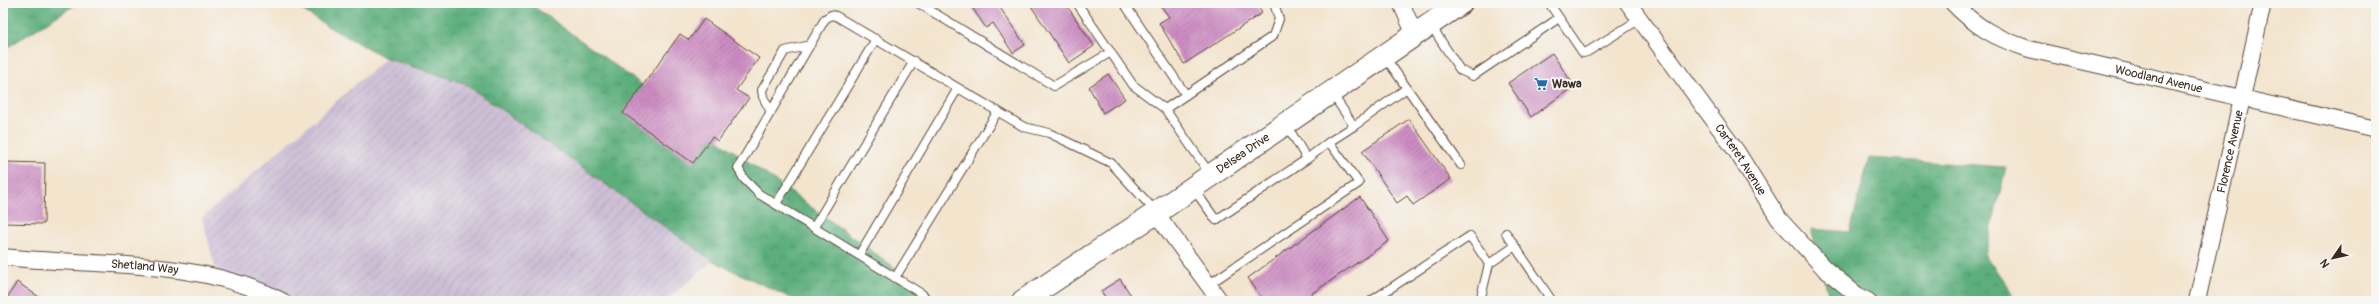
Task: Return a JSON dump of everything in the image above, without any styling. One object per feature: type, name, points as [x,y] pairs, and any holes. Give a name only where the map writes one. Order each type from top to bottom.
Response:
[{"type":"main road","name":"Delsea Drive","points":[[1023,301],[1156,213],[1461,3]]},
{"type":"street","points":[[1401,3],[1423,29]]},
{"type":"street","name":"Carteret Avenue","points":[[1628,3],[1737,152],[1779,219],[1825,269],[1858,296],[1868,301]]},
{"type":"street","name":"Woodland Avenue","points":[[1953,3],[1971,22],[1989,34],[2007,42],[2242,100],[2376,129]]},
{"type":"street","name":"Florence Avenue","points":[[2197,301],[2263,3]]},
{"type":"street","points":[[1156,213],[1220,301]]},
{"type":"street","name":"Shetland Way","points":[[3,257],[173,269],[234,282],[282,301]]},
{"type":"lane","points":[[918,3],[1054,86],[1111,52]]},
{"type":"lane","points":[[1077,3],[1133,85],[1165,109],[1211,175]]},
{"type":"lane","points":[[1124,3],[1186,95]]},
{"type":"lane","points":[[1165,109],[1272,36],[1279,19],[1274,3]]},
{"type":"lane","points":[[1550,3],[1583,53],[1640,19]]},
{"type":"lane","points":[[928,301],[922,294],[759,194],[744,179],[738,168],[825,19],[831,15],[836,16],[914,61],[1024,127],[1049,133],[1111,163],[1156,213]]},
{"type":"lane","points":[[1423,29],[1460,70],[1473,76],[1559,18]]},
{"type":"lane","points":[[776,204],[876,39]]},
{"type":"lane","points":[[771,112],[763,97],[762,90],[785,51],[810,45]]},
{"type":"lane","points":[[1384,56],[1461,165]]},
{"type":"lane","points":[[814,227],[914,61]]},
{"type":"lane","points":[[858,255],[958,88]]},
{"type":"lane","points":[[1193,187],[1216,220],[1407,88]]},
{"type":"lane","points":[[1331,92],[1354,126]]},
{"type":"lane","points":[[895,278],[998,111]]},
{"type":"lane","points":[[1286,123],[1307,158]]},
{"type":"lane","points":[[1208,285],[1359,183],[1330,142]]},
{"type":"lane","points":[[1506,233],[1552,301]]},
{"type":"lane","points":[[1371,301],[1470,236],[1489,264]]},
{"type":"lane","points":[[1480,301],[1489,264],[1515,246]]},
{"type":"shaded area","points":[[386,58],[464,83],[713,261],[665,301],[276,301],[217,274],[202,218]]},
{"type":"green space","points":[[6,3],[78,3],[3,50],[3,6]]},
{"type":"green space","points":[[291,3],[529,3],[941,301],[797,301],[713,261],[464,83],[386,58],[332,29]]},
{"type":"green space","points":[[1869,158],[2006,167],[1985,255],[2018,301],[1830,301],[1811,229],[1850,232]]},
{"type":"building","points":[[969,3],[997,3],[1025,45],[1013,53],[993,23],[986,28]]},
{"type":"building","points":[[1029,3],[1065,3],[1094,46],[1069,63]]},
{"type":"building","points":[[1159,3],[1256,3],[1262,13],[1184,64],[1159,23],[1169,17]]},
{"type":"building","points":[[704,19],[759,58],[736,90],[749,98],[718,141],[712,137],[693,163],[623,113],[680,34],[689,40]]},
{"type":"building","name":"Wawa","points":[[1552,53],[1574,86],[1531,117],[1508,83]]},
{"type":"building","points":[[1108,74],[1125,99],[1103,113],[1089,87]]},
{"type":"building","points":[[1409,119],[1451,179],[1413,205],[1407,196],[1397,203],[1362,151]]},
{"type":"building","points":[[6,162],[45,163],[44,224],[4,223]]},
{"type":"building","points":[[1360,197],[1389,241],[1301,301],[1264,301],[1248,278]]},
{"type":"building","points":[[1120,279],[1135,301],[1108,301],[1101,291]]},
{"type":"building","points":[[17,282],[45,301],[5,301]]},
{"type":"place","name":"Wawa","points":[[1541,84]]}]
